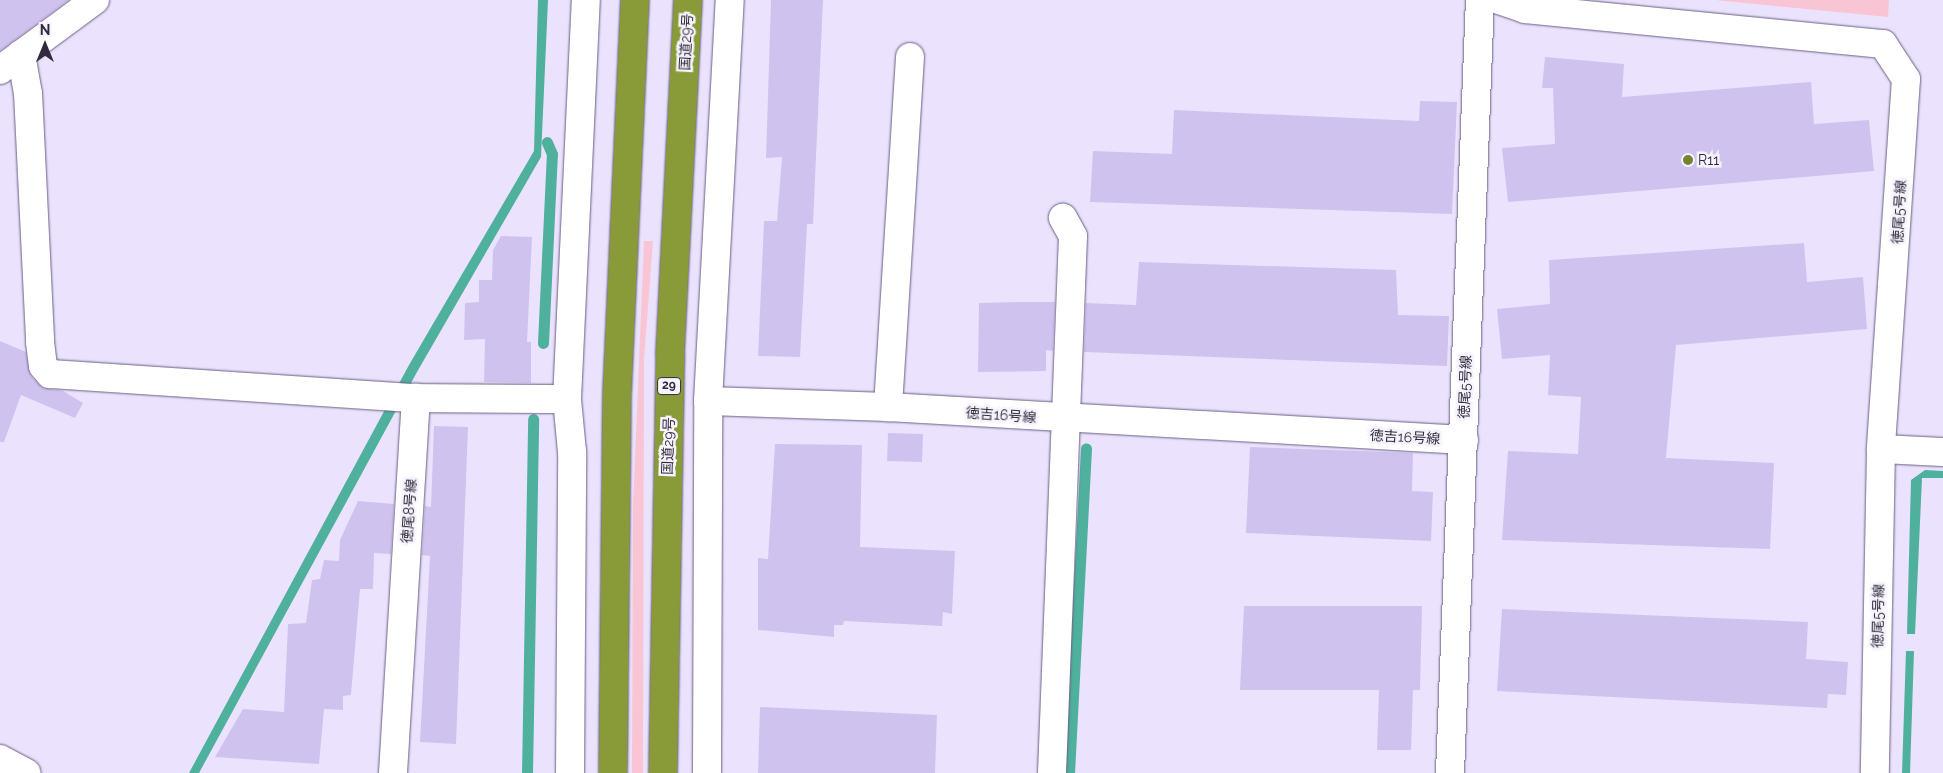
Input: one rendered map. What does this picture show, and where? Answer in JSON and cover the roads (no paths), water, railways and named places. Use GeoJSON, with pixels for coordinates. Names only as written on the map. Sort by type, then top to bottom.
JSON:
{"type":"FeatureCollection","features":[{"type":"Feature","properties":{"kind":"highway"},"geometry":{"type":"LineString","coordinates":[[612,773],[618,374],[635,0]]}},
{"type":"Feature","properties":{"kind":"highway","name":"国道29号"},"geometry":{"type":"LineString","coordinates":[[663,773],[670,364],[688,0]]}},
{"type":"Feature","properties":{"kind":"street"},"geometry":{"type":"LineString","coordinates":[[0,70],[95,0]]}},
{"type":"Feature","properties":{"kind":"street"},"geometry":{"type":"LineString","coordinates":[[570,773],[572,452],[567,399],[586,0]]}},
{"type":"Feature","properties":{"kind":"street"},"geometry":{"type":"LineString","coordinates":[[707,773],[708,401],[730,0]]}},
{"type":"Feature","properties":{"kind":"street","name":"徳尾5号線"},"geometry":{"type":"LineString","coordinates":[[1450,773],[1480,0]]}},
{"type":"Feature","properties":{"kind":"street","name":"徳尾5号線"},"geometry":{"type":"LineString","coordinates":[[1499,0],[1525,9],[1883,44],[1906,78],[1881,449],[1875,773]]}},
{"type":"Feature","properties":{"kind":"street"},"geometry":{"type":"LineString","coordinates":[[21,54],[28,92],[40,342],[43,366],[50,374],[416,398],[567,399]]}},
{"type":"Feature","properties":{"kind":"street"},"geometry":{"type":"LineString","coordinates":[[888,407],[910,57]]}},
{"type":"Feature","properties":{"kind":"street"},"geometry":{"type":"LineString","coordinates":[[1052,773],[1068,419],[1073,236],[1063,218]]}},
{"type":"Feature","properties":{"kind":"street","name":"徳尾8号線"},"geometry":{"type":"LineString","coordinates":[[393,773],[416,398]]}},
{"type":"Feature","properties":{"kind":"street","name":"徳吉16号線"},"geometry":{"type":"LineString","coordinates":[[708,401],[888,407],[1068,419],[1464,440]]}},
{"type":"Feature","properties":{"kind":"street"},"geometry":{"type":"LineString","coordinates":[[1881,449],[1943,452]]}},
{"type":"Feature","properties":{"kind":"street"},"geometry":{"type":"LineString","coordinates":[[0,759],[26,773]]}},
{"type":"Feature","properties":{"kind":"waterway"},"geometry":{"type":"LineString","coordinates":[[543,343],[552,154],[547,142]]}},
{"type":"Feature","properties":{"kind":"waterway"},"geometry":{"type":"LineString","coordinates":[[527,773],[533,419]]}},
{"type":"Feature","properties":{"kind":"waterway"},"geometry":{"type":"LineString","coordinates":[[1069,773],[1086,448]]}},
{"type":"Feature","properties":{"kind":"place","name":"R11"},"geometry":{"type":"Point","coordinates":[1688,160]}}]}
